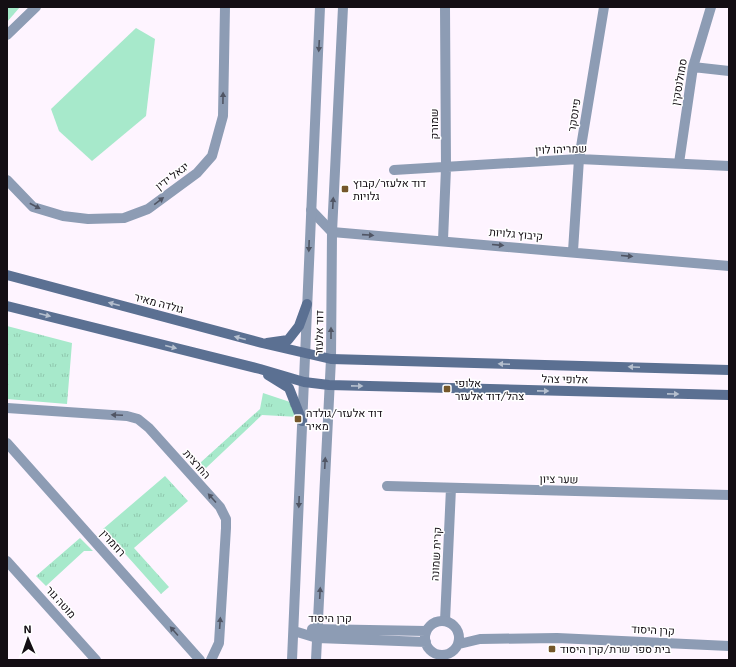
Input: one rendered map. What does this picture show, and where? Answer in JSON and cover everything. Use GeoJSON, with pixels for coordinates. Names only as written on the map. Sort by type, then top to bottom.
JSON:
{"type":"FeatureCollection","features":[{"type":"Feature","properties":{"kind":"main road","name":"גולדה מאיר"},"geometry":{"type":"LineString","coordinates":[[7,275],[305,354]]}},
{"type":"Feature","properties":{"kind":"main road"},"geometry":{"type":"LineString","coordinates":[[262,343],[288,340],[299,326],[307,304]]}},
{"type":"Feature","properties":{"kind":"main road"},"geometry":{"type":"LineString","coordinates":[[7,306],[260,369],[304,382]]}},
{"type":"Feature","properties":{"kind":"main road","name":"אלופי צהל"},"geometry":{"type":"LineString","coordinates":[[305,354],[331,358],[729,370]]}},
{"type":"Feature","properties":{"kind":"main road"},"geometry":{"type":"LineString","coordinates":[[260,369],[289,388],[302,421]]}},
{"type":"Feature","properties":{"kind":"main road","name":"אלופי צהל"},"geometry":{"type":"LineString","coordinates":[[304,382],[329,385],[729,395]]}},
{"type":"Feature","properties":{"kind":"street"},"geometry":{"type":"LineString","coordinates":[[7,35],[36,7]]}},
{"type":"Feature","properties":{"kind":"street","name":"יגאל ידין"},"geometry":{"type":"LineString","coordinates":[[7,180],[32,207],[63,216],[95,219],[124,218],[148,210],[197,173],[212,156],[223,116],[225,7]]}},
{"type":"Feature","properties":{"kind":"street","name":"דוד אלעזר"},"geometry":{"type":"LineString","coordinates":[[292,660],[320,7]]}},
{"type":"Feature","properties":{"kind":"street","name":"דוד אלעזר"},"geometry":{"type":"LineString","coordinates":[[316,660],[331,358],[332,232],[343,7]]}},
{"type":"Feature","properties":{"kind":"street","name":"שמורק"},"geometry":{"type":"LineString","coordinates":[[444,240],[446,168],[446,7]]}},
{"type":"Feature","properties":{"kind":"street","name":"פינסקר"},"geometry":{"type":"LineString","coordinates":[[573,251],[579,159],[604,7]]}},
{"type":"Feature","properties":{"kind":"street","name":"סמולנסקין"},"geometry":{"type":"LineString","coordinates":[[679,163],[693,67],[711,7]]}},
{"type":"Feature","properties":{"kind":"street"},"geometry":{"type":"LineString","coordinates":[[693,67],[729,71]]}},
{"type":"Feature","properties":{"kind":"street","name":"שמריהו לוין"},"geometry":{"type":"LineString","coordinates":[[394,170],[579,159],[729,166]]}},
{"type":"Feature","properties":{"kind":"street"},"geometry":{"type":"LineString","coordinates":[[311,210],[332,232]]}},
{"type":"Feature","properties":{"kind":"street","name":"קיבוץ גלויות"},"geometry":{"type":"LineString","coordinates":[[332,232],[573,251],[729,266]]}},
{"type":"Feature","properties":{"kind":"street","name":"החרצית"},"geometry":{"type":"LineString","coordinates":[[7,408],[127,416],[138,420],[148,428],[220,507],[226,519],[226,528],[219,641],[217,649],[210,660]]}},
{"type":"Feature","properties":{"kind":"street","name":"רוזמרין"},"geometry":{"type":"LineString","coordinates":[[7,443],[200,660]]}},
{"type":"Feature","properties":{"kind":"street","name":"שער ציון"},"geometry":{"type":"LineString","coordinates":[[387,486],[729,495]]}},
{"type":"Feature","properties":{"kind":"street","name":"קרית שמונה"},"geometry":{"type":"LineString","coordinates":[[445,621],[451,488]]}},
{"type":"Feature","properties":{"kind":"street","name":"מוטה גור"},"geometry":{"type":"LineString","coordinates":[[7,561],[96,660]]}},
{"type":"Feature","properties":{"kind":"street"},"geometry":{"type":"LineString","coordinates":[[445,621],[454,625],[459,638],[452,651],[443,657],[432,652],[426,642],[426,631],[434,623],[445,621]]}},
{"type":"Feature","properties":{"kind":"street","name":"קרן היסוד"},"geometry":{"type":"LineString","coordinates":[[294,631],[426,642]]}},
{"type":"Feature","properties":{"kind":"street","name":"קרן היסוד"},"geometry":{"type":"LineString","coordinates":[[318,633],[426,631]]}},
{"type":"Feature","properties":{"kind":"street","name":"קרן היסוד"},"geometry":{"type":"LineString","coordinates":[[459,638],[557,638],[729,646]]}},
{"type":"Feature","properties":{"kind":"green space"},"geometry":{"type":"Polygon","coordinates":[[[7,7],[20,7],[7,22],[7,7]]]}},
{"type":"Feature","properties":{"kind":"green space"},"geometry":{"type":"Polygon","coordinates":[[[136,28],[155,39],[146,116],[92,161],[59,131],[51,109],[136,28]]]}},
{"type":"Feature","properties":{"kind":"green space"},"geometry":{"type":"Polygon","coordinates":[[[7,326],[72,343],[67,404],[7,399],[7,326]]]}},
{"type":"Feature","properties":{"kind":"green space"},"geometry":{"type":"Polygon","coordinates":[[[263,393],[293,403],[299,417],[262,415],[206,468],[200,463],[260,409],[263,393]]]}},
{"type":"Feature","properties":{"kind":"green space"},"geometry":{"type":"Polygon","coordinates":[[[165,476],[188,501],[134,548],[169,587],[161,594],[103,529],[165,476]]]}},
{"type":"Feature","properties":{"kind":"green space"},"geometry":{"type":"Polygon","coordinates":[[[80,538],[93,551],[84,551],[46,586],[36,576],[80,538]]]}},
{"type":"Feature","properties":{"kind":"place","name":"דוד אלעזר/קבוץ גלויות"},"geometry":{"type":"Point","coordinates":[345,189]}},
{"type":"Feature","properties":{"kind":"place","name":"אלופי צהל/דוד אלעזר"},"geometry":{"type":"Point","coordinates":[447,389]}},
{"type":"Feature","properties":{"kind":"place","name":"דוד אלעזר/גולדה מאיר"},"geometry":{"type":"Point","coordinates":[298,419]}},
{"type":"Feature","properties":{"kind":"place","name":"בית ספר שרת/קרן היסוד"},"geometry":{"type":"Point","coordinates":[552,649]}}]}
